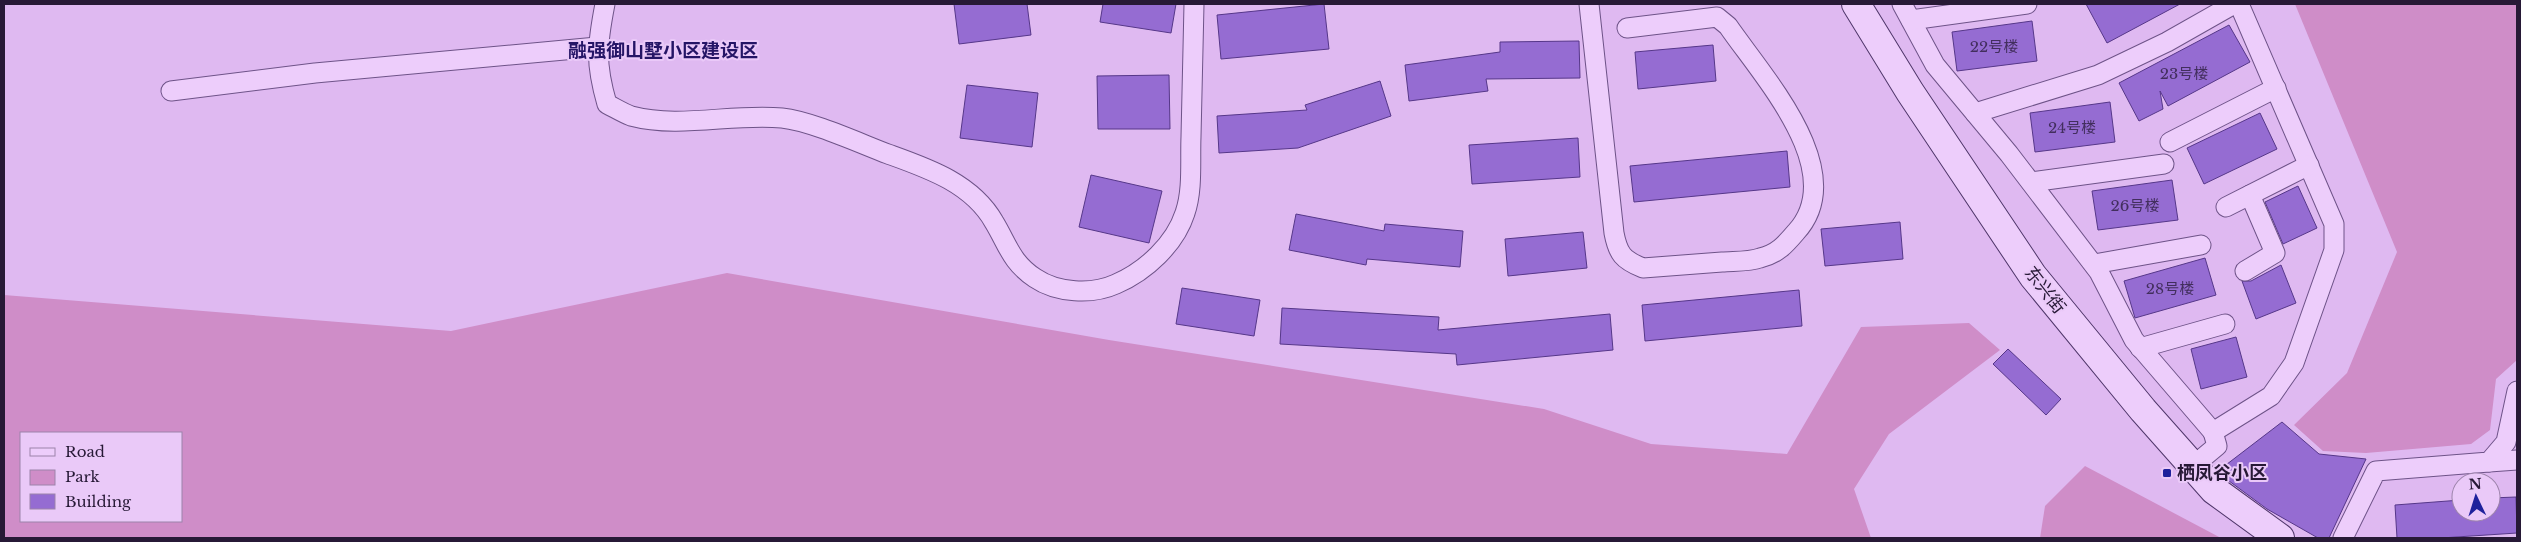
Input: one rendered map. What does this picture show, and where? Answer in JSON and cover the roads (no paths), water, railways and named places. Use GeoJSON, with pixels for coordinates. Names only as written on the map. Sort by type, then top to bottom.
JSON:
{"type":"FeatureCollection","features":[{"type":"Feature","properties":{"kind":"street"},"geometry":{"type":"LineString","coordinates":[[605,4],[597,47],[599,76],[607,104],[629,115],[654,120],[783,118],[944,175],[982,206],[994,221],[1017,264],[1037,280],[1062,290],[1083,291],[1109,288],[1130,278],[1155,259],[1175,235],[1186,212],[1190,178],[1194,4]]}},
{"type":"Feature","properties":{"kind":"street","name":"东兴街"},"geometry":{"type":"LineString","coordinates":[[1856,4],[1910,92],[2033,276],[2143,410],[2214,490],[2280,538]]}},
{"type":"Feature","properties":{"kind":"street"},"geometry":{"type":"LineString","coordinates":[[1902,4],[1935,65],[2031,182],[2094,264],[2134,340],[2213,432],[2217,446],[2193,466]]}},
{"type":"Feature","properties":{"kind":"street"},"geometry":{"type":"LineString","coordinates":[[1911,20],[2026,4]]}},
{"type":"Feature","properties":{"kind":"street"},"geometry":{"type":"LineString","coordinates":[[1975,113],[2098,75],[2167,42],[2234,4]]}},
{"type":"Feature","properties":{"kind":"street"},"geometry":{"type":"LineString","coordinates":[[2213,432],[2271,396],[2294,363],[2334,250],[2334,224],[2239,4]]}},
{"type":"Feature","properties":{"kind":"street"},"geometry":{"type":"LineString","coordinates":[[1593,5],[1614,233],[1617,248],[1627,262],[1643,268],[1759,259],[1778,251],[1801,227],[1814,202],[1813,172],[1807,148],[1788,113],[1728,26],[1718,17],[1627,28]]}},
{"type":"Feature","properties":{"kind":"street"},"geometry":{"type":"LineString","coordinates":[[171,91],[315,73],[597,47]]}},
{"type":"Feature","properties":{"kind":"street"},"geometry":{"type":"LineString","coordinates":[[2170,142],[2276,88]]}},
{"type":"Feature","properties":{"kind":"street"},"geometry":{"type":"LineString","coordinates":[[2031,182],[2164,164]]}},
{"type":"Feature","properties":{"kind":"street"},"geometry":{"type":"LineString","coordinates":[[2226,207],[2309,165]]}},
{"type":"Feature","properties":{"kind":"street"},"geometry":{"type":"LineString","coordinates":[[2245,271],[2275,254],[2250,195]]}},
{"type":"Feature","properties":{"kind":"street"},"geometry":{"type":"LineString","coordinates":[[2094,264],[2201,245]]}},
{"type":"Feature","properties":{"kind":"street"},"geometry":{"type":"LineString","coordinates":[[2140,348],[2225,324]]}},
{"type":"Feature","properties":{"kind":"street"},"geometry":{"type":"LineString","coordinates":[[2490,462],[2506,442],[2511,427],[2517,394]]}},
{"type":"Feature","properties":{"kind":"street"},"geometry":{"type":"LineString","coordinates":[[2343,538],[2376,471],[2517,460]]}},
{"type":"Feature","properties":{"kind":"place","name":"栖凤谷小区"},"geometry":{"type":"Point","coordinates":[2167,473]}},
{"type":"Feature","properties":{"kind":"district","name":"融强御山墅小区建设区"},"geometry":{"type":"Point","coordinates":[663,50]}}]}
